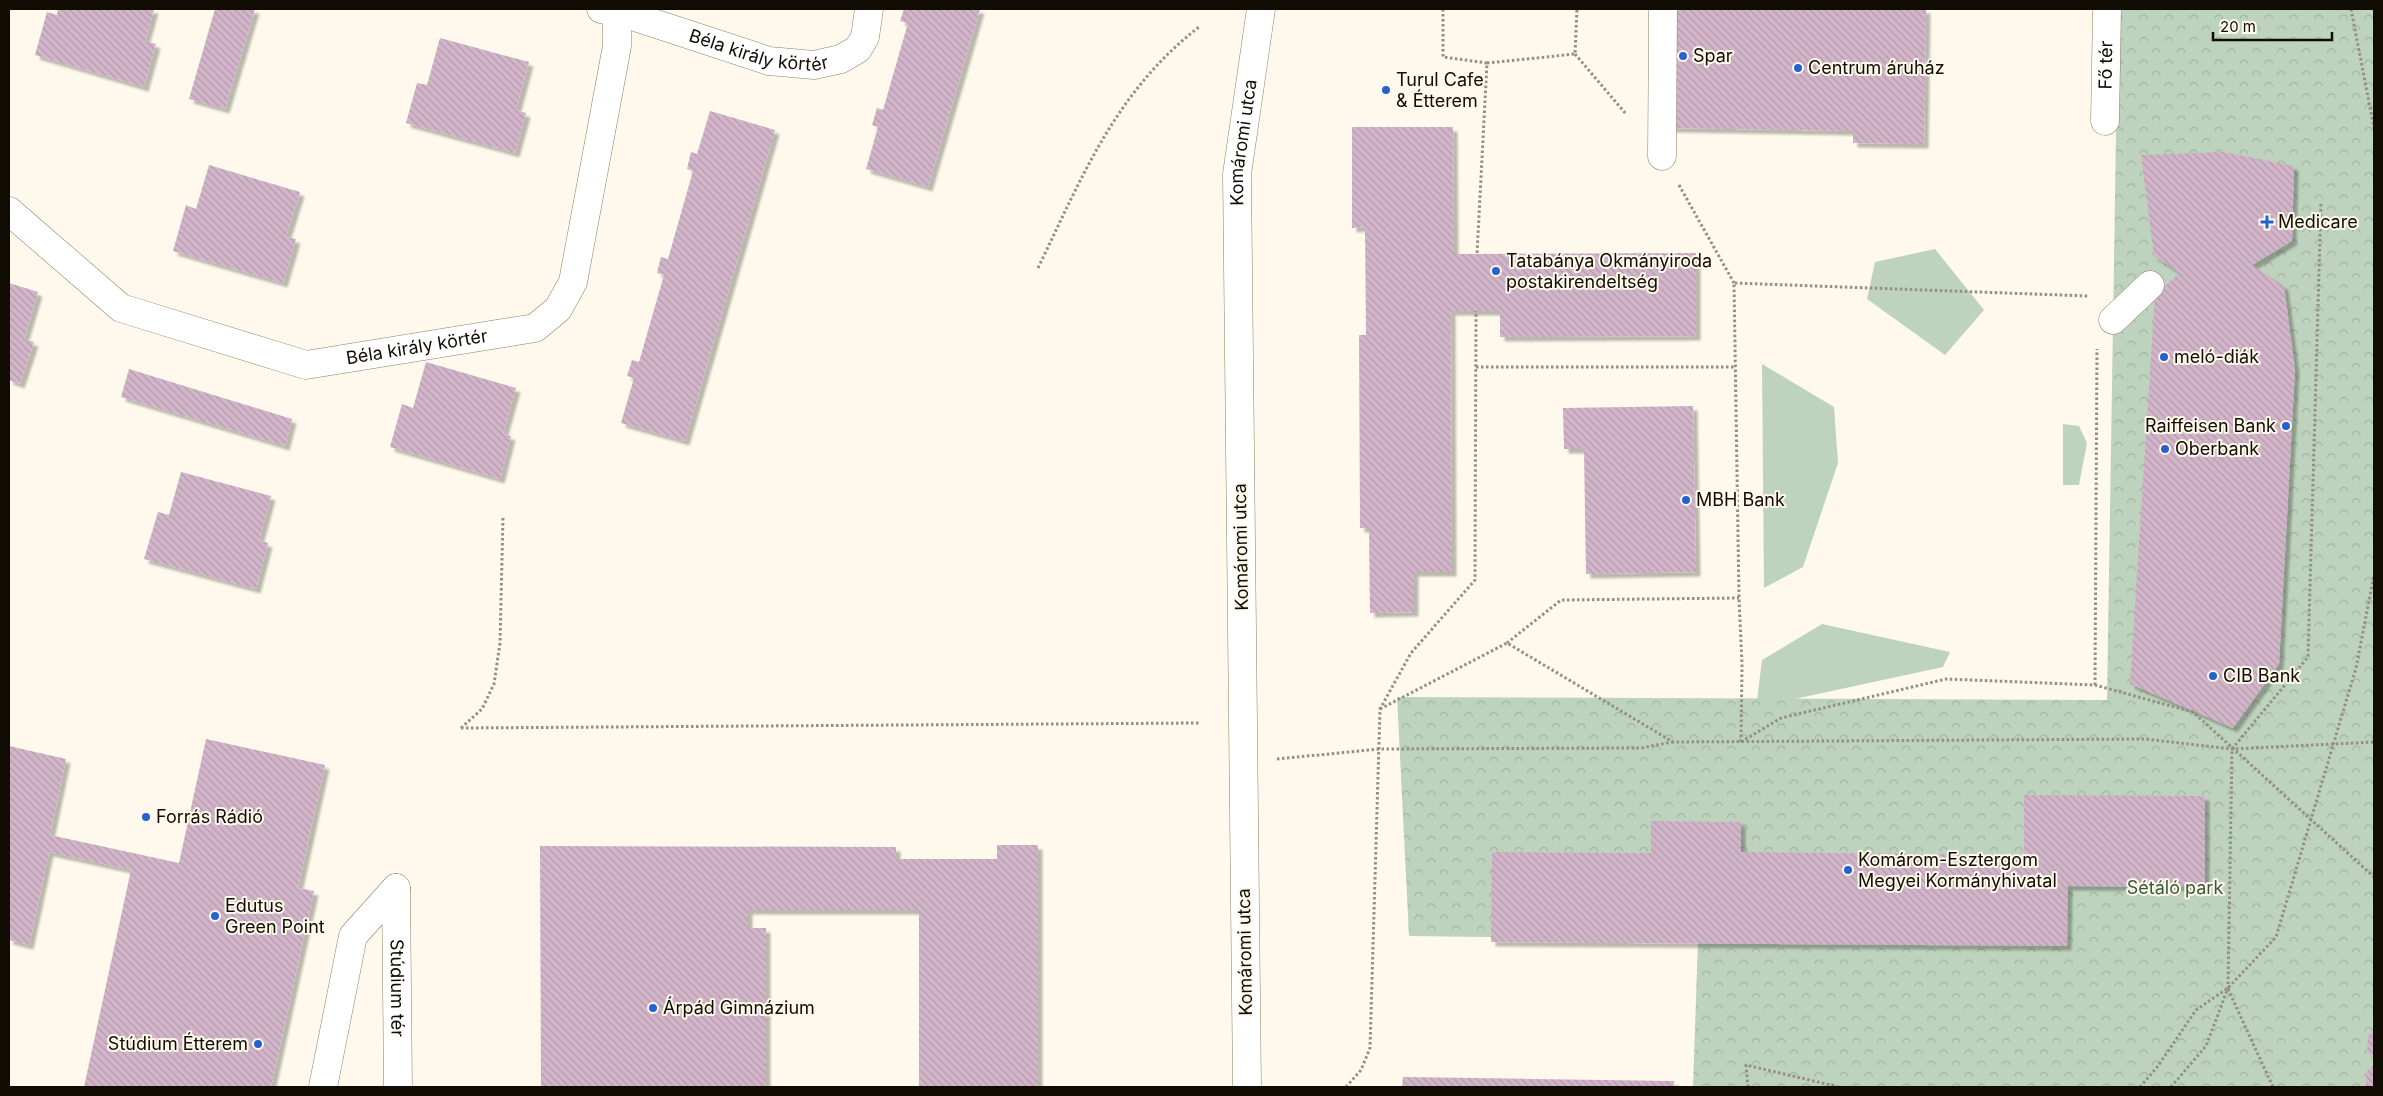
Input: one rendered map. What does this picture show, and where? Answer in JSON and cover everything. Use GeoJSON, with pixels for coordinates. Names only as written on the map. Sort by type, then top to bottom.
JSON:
{"type":"FeatureCollection","features":[{"type":"Feature","properties":{"kind":"street","name":"Béla király körtér"},"geometry":{"type":"LineString","coordinates":[[9,211],[121,308],[306,365],[535,328],[558,309],[572,282],[617,46],[612,10],[769,61],[814,65],[841,59],[858,49],[865,37],[869,9]]}},
{"type":"Feature","properties":{"kind":"street","name":"Komáromi utca"},"geometry":{"type":"LineString","coordinates":[[1247,1087],[1237,174],[1262,9]]}},
{"type":"Feature","properties":{"kind":"street"},"geometry":{"type":"LineString","coordinates":[[1662,156],[1663,9]]}},
{"type":"Feature","properties":{"kind":"street","name":"Fő tér"},"geometry":{"type":"LineString","coordinates":[[2105,121],[2107,9]]}},
{"type":"Feature","properties":{"kind":"street"},"geometry":{"type":"LineString","coordinates":[[2113,320],[2150,285]]}},
{"type":"Feature","properties":{"kind":"street","name":"Stúdium tér"},"geometry":{"type":"LineString","coordinates":[[323,1087],[353,936],[396,888],[398,1087]]}},
{"type":"Feature","properties":{"kind":"path"},"geometry":{"type":"LineString","coordinates":[[1443,9],[1443,57],[1487,63],[1575,54]]}},
{"type":"Feature","properties":{"kind":"path"},"geometry":{"type":"LineString","coordinates":[[1577,9],[1575,54],[1627,115]]}},
{"type":"Feature","properties":{"kind":"path"},"geometry":{"type":"LineString","coordinates":[[2351,9],[2374,128]]}},
{"type":"Feature","properties":{"kind":"path"},"geometry":{"type":"LineString","coordinates":[[1038,268],[1072,194],[1104,135],[1132,94],[1163,59],[1199,27]]}},
{"type":"Feature","properties":{"kind":"path"},"geometry":{"type":"LineString","coordinates":[[1477,254],[1487,63]]}},
{"type":"Feature","properties":{"kind":"path"},"geometry":{"type":"LineString","coordinates":[[1662,156],[1734,282],[1739,598],[1742,665],[1741,742]]}},
{"type":"Feature","properties":{"kind":"path"},"geometry":{"type":"LineString","coordinates":[[2171,1087],[2206,1046],[2228,988],[2232,749],[2308,657],[2321,202]]}},
{"type":"Feature","properties":{"kind":"path"},"geometry":{"type":"LineString","coordinates":[[1734,282],[2097,297]]}},
{"type":"Feature","properties":{"kind":"path"},"geometry":{"type":"LineString","coordinates":[[1346,1087],[1361,1070],[1370,1048],[1380,709],[1411,653],[1475,580],[1476,311]]}},
{"type":"Feature","properties":{"kind":"path"},"geometry":{"type":"LineString","coordinates":[[2095,685],[2097,346]]}},
{"type":"Feature","properties":{"kind":"path"},"geometry":{"type":"LineString","coordinates":[[1476,368],[1736,367]]}},
{"type":"Feature","properties":{"kind":"path"},"geometry":{"type":"LineString","coordinates":[[503,517],[500,642],[494,684],[482,709],[461,728],[1200,723]]}},
{"type":"Feature","properties":{"kind":"path"},"geometry":{"type":"LineString","coordinates":[[2140,1087],[2158,1066],[2196,1010],[2228,988],[2276,938],[2356,668],[2374,575]]}},
{"type":"Feature","properties":{"kind":"path"},"geometry":{"type":"LineString","coordinates":[[1380,709],[1507,643],[1561,600],[1739,598]]}},
{"type":"Feature","properties":{"kind":"path"},"geometry":{"type":"LineString","coordinates":[[1507,643],[1672,742]]}},
{"type":"Feature","properties":{"kind":"path"},"geometry":{"type":"LineString","coordinates":[[1741,742],[1781,718],[1946,679],[2095,685],[2193,712],[2311,818],[2374,878]]}},
{"type":"Feature","properties":{"kind":"path"},"geometry":{"type":"LineString","coordinates":[[1274,759],[1380,749],[1640,748],[1672,742],[2145,739],[2232,749],[2374,742]]}},
{"type":"Feature","properties":{"kind":"path"},"geometry":{"type":"LineString","coordinates":[[2228,988],[2274,1087]]}},
{"type":"Feature","properties":{"kind":"path"},"geometry":{"type":"LineString","coordinates":[[1748,1087],[1746,1065],[1839,1087]]}},
{"type":"Feature","properties":{"kind":"green space","name":"Sétáló park"},"geometry":{"type":"Polygon","coordinates":[[[2118,9],[2374,9],[2374,1087],[1693,1087],[1698,940],[1409,936],[1397,697],[2107,700],[2118,9]]]}},
{"type":"Feature","properties":{"kind":"green space"},"geometry":{"type":"Polygon","coordinates":[[[1935,249],[1984,310],[1945,355],[1867,299],[1875,262],[1935,249]]]}},
{"type":"Feature","properties":{"kind":"green space"},"geometry":{"type":"Polygon","coordinates":[[[1762,364],[1834,407],[1838,463],[1803,567],[1764,588],[1762,364]]]}},
{"type":"Feature","properties":{"kind":"green space"},"geometry":{"type":"Polygon","coordinates":[[[2063,424],[2079,426],[2087,443],[2079,485],[2063,485],[2063,424]]]}},
{"type":"Feature","properties":{"kind":"green space"},"geometry":{"type":"Polygon","coordinates":[[[1822,624],[1950,652],[1943,667],[1790,700],[1757,700],[1762,660],[1822,624]]]}},
{"type":"Feature","properties":{"kind":"building"},"geometry":{"type":"Polygon","coordinates":[[[58,9],[154,9],[145,41],[156,44],[144,87],[35,55],[47,12],[57,15],[58,9]]]}},
{"type":"Feature","properties":{"kind":"building"},"geometry":{"type":"Polygon","coordinates":[[[215,9],[255,9],[225,109],[189,99],[215,9]]]}},
{"type":"Feature","properties":{"kind":"building"},"geometry":{"type":"Polygon","coordinates":[[[904,9],[980,9],[928,187],[866,169],[878,127],[872,125],[877,108],[883,110],[908,23],[900,21],[904,9]]]}},
{"type":"Feature","properties":{"kind":"building","name":"Centrum áruház"},"geometry":{"type":"Polygon","coordinates":[[[1673,9],[1926,9],[1924,144],[1853,143],[1853,131],[1671,128],[1673,9]]]}},
{"type":"Feature","properties":{"kind":"building"},"geometry":{"type":"Polygon","coordinates":[[[440,38],[529,62],[516,110],[526,113],[515,153],[406,123],[417,83],[427,85],[440,38]]]}},
{"type":"Feature","properties":{"kind":"building"},"geometry":{"type":"Polygon","coordinates":[[[710,111],[775,130],[685,441],[621,423],[634,378],[627,376],[632,360],[639,362],[664,275],[657,273],[661,257],[668,259],[693,171],[687,169],[691,152],[697,154],[710,111]]]}},
{"type":"Feature","properties":{"kind":"building"},"geometry":{"type":"Polygon","coordinates":[[[1352,127],[1453,127],[1454,254],[1696,253],[1696,336],[1500,337],[1500,311],[1451,311],[1452,572],[1414,572],[1414,612],[1370,613],[1369,528],[1360,528],[1359,335],[1366,335],[1365,227],[1352,228],[1352,127]]]}},
{"type":"Feature","properties":{"kind":"building"},"geometry":{"type":"Polygon","coordinates":[[[2224,152],[2294,166],[2292,241],[2252,265],[2284,286],[2295,369],[2279,664],[2233,728],[2130,684],[2155,294],[2180,273],[2154,256],[2141,155],[2224,152]]]}},
{"type":"Feature","properties":{"kind":"building"},"geometry":{"type":"Polygon","coordinates":[[[209,165],[300,192],[286,237],[296,239],[283,283],[173,251],[186,205],[196,209],[209,165]]]}},
{"type":"Feature","properties":{"kind":"building"},"geometry":{"type":"Polygon","coordinates":[[[9,283],[38,292],[24,339],[34,342],[20,384],[9,380],[9,283]]]}},
{"type":"Feature","properties":{"kind":"building"},"geometry":{"type":"Polygon","coordinates":[[[426,362],[516,388],[503,434],[511,436],[500,479],[390,447],[402,404],[413,408],[426,362]]]}},
{"type":"Feature","properties":{"kind":"building"},"geometry":{"type":"Polygon","coordinates":[[[129,369],[292,419],[285,446],[121,397],[129,369]]]}},
{"type":"Feature","properties":{"kind":"building"},"geometry":{"type":"Polygon","coordinates":[[[1693,406],[1696,572],[1586,574],[1584,449],[1564,449],[1563,408],[1693,406]]]}},
{"type":"Feature","properties":{"kind":"building"},"geometry":{"type":"Polygon","coordinates":[[[181,472],[271,496],[259,540],[268,543],[256,589],[144,559],[158,512],[169,515],[181,472]]]}},
{"type":"Feature","properties":{"kind":"building","name":"Edutus Green Point"},"geometry":{"type":"Polygon","coordinates":[[[206,739],[325,765],[298,888],[314,891],[271,1087],[84,1087],[131,870],[49,852],[29,945],[9,940],[9,746],[66,759],[50,835],[179,863],[206,739]]]}},
{"type":"Feature","properties":{"kind":"building","name":"Komárom-Esztergom Megyei Kormányhivatal"},"geometry":{"type":"Polygon","coordinates":[[[2024,795],[2205,796],[2205,887],[2068,886],[2067,946],[1491,942],[1492,852],[1651,853],[1651,821],[1741,822],[1741,852],[2024,855],[2024,795]]]}},
{"type":"Feature","properties":{"kind":"building","name":"Árpád Gimnázium"},"geometry":{"type":"Polygon","coordinates":[[[997,845],[1038,845],[1038,1087],[919,1087],[919,910],[748,910],[748,928],[766,928],[766,1087],[541,1087],[540,846],[896,847],[896,859],[997,859],[997,845]]]}},
{"type":"Feature","properties":{"kind":"building"},"geometry":{"type":"Polygon","coordinates":[[[2374,1030],[2374,1058],[2367,1051],[2368,1036],[2374,1030]]]}},
{"type":"Feature","properties":{"kind":"building"},"geometry":{"type":"Polygon","coordinates":[[[2374,1065],[2374,1087],[2366,1087],[2366,1072],[2374,1065]]]}},
{"type":"Feature","properties":{"kind":"building"},"geometry":{"type":"Polygon","coordinates":[[[1403,1077],[1674,1081],[1674,1087],[1402,1087],[1403,1077]]]}},
{"type":"Feature","properties":{"kind":"place","name":"Spar"},"geometry":{"type":"Point","coordinates":[1683,56]}},
{"type":"Feature","properties":{"kind":"place","name":"Centrum áruház"},"geometry":{"type":"Point","coordinates":[1798,68]}},
{"type":"Feature","properties":{"kind":"place","name":"Turul Cafe & Étterem"},"geometry":{"type":"Point","coordinates":[1386,90]}},
{"type":"Feature","properties":{"kind":"place","name":"Medicare"},"geometry":{"type":"Point","coordinates":[2267,222]}},
{"type":"Feature","properties":{"kind":"place","name":"Tatabánya Okmányiroda postakirendeltség"},"geometry":{"type":"Point","coordinates":[1496,271]}},
{"type":"Feature","properties":{"kind":"place","name":"meló-diák"},"geometry":{"type":"Point","coordinates":[2164,357]}},
{"type":"Feature","properties":{"kind":"place","name":"Raiffeisen Bank"},"geometry":{"type":"Point","coordinates":[2286,426]}},
{"type":"Feature","properties":{"kind":"place","name":"Oberbank"},"geometry":{"type":"Point","coordinates":[2165,449]}},
{"type":"Feature","properties":{"kind":"place","name":"MBH Bank"},"geometry":{"type":"Point","coordinates":[1686,500]}},
{"type":"Feature","properties":{"kind":"place","name":"CIB Bank"},"geometry":{"type":"Point","coordinates":[2213,676]}},
{"type":"Feature","properties":{"kind":"place","name":"Forrás Rádió"},"geometry":{"type":"Point","coordinates":[146,817]}},
{"type":"Feature","properties":{"kind":"place","name":"Komárom-Esztergom Megyei Kormányhivatal"},"geometry":{"type":"Point","coordinates":[1848,870]}},
{"type":"Feature","properties":{"kind":"place","name":"Edutus Green Point"},"geometry":{"type":"Point","coordinates":[215,916]}},
{"type":"Feature","properties":{"kind":"place","name":"Árpád Gimnázium"},"geometry":{"type":"Point","coordinates":[653,1008]}},
{"type":"Feature","properties":{"kind":"place","name":"Stúdium Étterem"},"geometry":{"type":"Point","coordinates":[258,1044]}}]}
